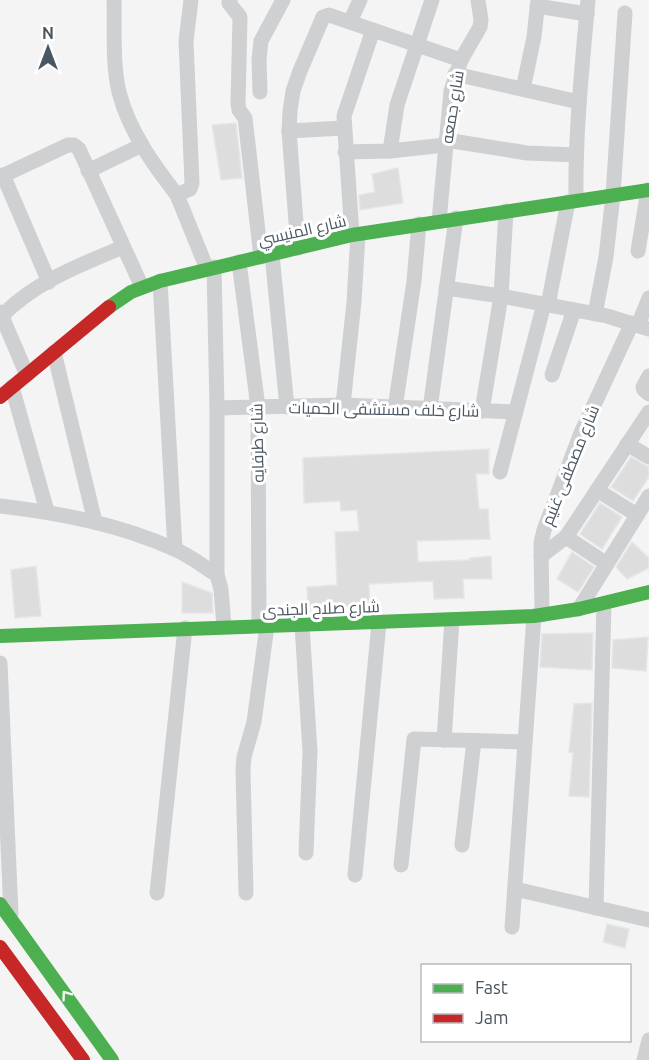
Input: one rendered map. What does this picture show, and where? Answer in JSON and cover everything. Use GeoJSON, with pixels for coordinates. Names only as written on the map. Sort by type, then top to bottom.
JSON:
{"type":"FeatureCollection","features":[{"type":"Feature","properties":{"kind":"main road","name":"شارع المنيسي"},"geometry":{"type":"LineString","coordinates":[[0,397],[111,305],[142,287],[160,281],[355,235],[649,190]]}},
{"type":"Feature","properties":{"kind":"main road","name":"شارع صلاح الجندى"},"geometry":{"type":"LineString","coordinates":[[0,636],[538,616],[604,604],[646,591]]}},
{"type":"Feature","properties":{"kind":"main road"},"geometry":{"type":"LineString","coordinates":[[0,904],[112,1060]]}},
{"type":"Feature","properties":{"kind":"main road"},"geometry":{"type":"LineString","coordinates":[[0,946],[83,1060]]}},
{"type":"Feature","properties":{"kind":"main road"},"geometry":{"type":"LineString","coordinates":[[64,1035],[76,1031],[84,1021]]}},
{"type":"Feature","properties":{"kind":"street"},"geometry":{"type":"LineString","coordinates":[[114,0],[116,67],[119,92],[127,115],[150,159],[177,195],[210,268],[217,408],[217,575],[221,589],[224,627]]}},
{"type":"Feature","properties":{"kind":"street"},"geometry":{"type":"LineString","coordinates":[[177,195],[190,189],[192,183],[186,41],[191,0]]}},
{"type":"Feature","properties":{"kind":"street"},"geometry":{"type":"LineString","coordinates":[[260,92],[261,41],[283,0]]}},
{"type":"Feature","properties":{"kind":"street"},"geometry":{"type":"LineString","coordinates":[[350,22],[360,0]]}},
{"type":"Feature","properties":{"kind":"street"},"geometry":{"type":"LineString","coordinates":[[390,151],[397,105],[432,0]]}},
{"type":"Feature","properties":{"kind":"street","name":"شارع جمعه"},"geometry":{"type":"LineString","coordinates":[[439,221],[455,74],[480,27],[478,0]]}},
{"type":"Feature","properties":{"kind":"street"},"geometry":{"type":"LineString","coordinates":[[226,1],[240,17],[238,104],[245,118],[287,406]]}},
{"type":"Feature","properties":{"kind":"street"},"geometry":{"type":"LineString","coordinates":[[500,472],[572,201],[588,7],[538,3],[534,37],[523,89]]}},
{"type":"Feature","properties":{"kind":"street"},"geometry":{"type":"LineString","coordinates":[[595,314],[606,257],[613,195],[625,13]]}},
{"type":"Feature","properties":{"kind":"street"},"geometry":{"type":"LineString","coordinates":[[298,248],[290,111],[293,91],[321,19],[329,15],[461,60]]}},
{"type":"Feature","properties":{"kind":"street"},"geometry":{"type":"LineString","coordinates":[[343,405],[354,302],[355,235],[343,128],[347,103],[373,30]]}},
{"type":"Feature","properties":{"kind":"street"},"geometry":{"type":"LineString","coordinates":[[455,74],[579,102]]}},
{"type":"Feature","properties":{"kind":"street"},"geometry":{"type":"LineString","coordinates":[[290,131],[343,128]]}},
{"type":"Feature","properties":{"kind":"street"},"geometry":{"type":"LineString","coordinates":[[345,152],[390,151],[446,143],[527,153],[576,155]]}},
{"type":"Feature","properties":{"kind":"street"},"geometry":{"type":"LineString","coordinates":[[49,282],[1,176],[68,145],[79,149],[142,287]]}},
{"type":"Feature","properties":{"kind":"street"},"geometry":{"type":"LineString","coordinates":[[88,171],[142,146]]}},
{"type":"Feature","properties":{"kind":"street"},"geometry":{"type":"LineString","coordinates":[[639,251],[649,190]]}},
{"type":"Feature","properties":{"kind":"street"},"geometry":{"type":"LineString","coordinates":[[482,411],[501,296],[506,211]]}},
{"type":"Feature","properties":{"kind":"street"},"geometry":{"type":"LineString","coordinates":[[430,409],[456,218]]}},
{"type":"Feature","properties":{"kind":"street"},"geometry":{"type":"LineString","coordinates":[[395,408],[414,281],[419,224]]}},
{"type":"Feature","properties":{"kind":"street"},"geometry":{"type":"LineString","coordinates":[[27,375],[1,315],[16,302],[49,282],[123,247]]}},
{"type":"Feature","properties":{"kind":"street","name":"شارع طرفايه"},"geometry":{"type":"LineString","coordinates":[[239,262],[258,407],[263,626],[254,722],[244,757],[243,770],[246,893]]}},
{"type":"Feature","properties":{"kind":"street"},"geometry":{"type":"LineString","coordinates":[[160,281],[175,549]]}},
{"type":"Feature","properties":{"kind":"street"},"geometry":{"type":"LineString","coordinates":[[446,288],[546,304],[639,326]]}},
{"type":"Feature","properties":{"kind":"street","name":"شارع مصطفى غنيم"},"geometry":{"type":"LineString","coordinates":[[512,927],[525,742],[544,530],[581,433],[639,326],[649,298]]}},
{"type":"Feature","properties":{"kind":"street"},"geometry":{"type":"LineString","coordinates":[[552,375],[574,310]]}},
{"type":"Feature","properties":{"kind":"street"},"geometry":{"type":"LineString","coordinates":[[54,352],[95,522]]}},
{"type":"Feature","properties":{"kind":"street"},"geometry":{"type":"LineString","coordinates":[[649,376],[643,387],[649,393]]}},
{"type":"Feature","properties":{"kind":"street"},"geometry":{"type":"LineString","coordinates":[[12,387],[48,512]]}},
{"type":"Feature","properties":{"kind":"street","name":"شارع خلف مستشفى الحميات"},"geometry":{"type":"LineString","coordinates":[[217,408],[343,405],[515,412]]}},
{"type":"Feature","properties":{"kind":"street"},"geometry":{"type":"LineString","coordinates":[[541,556],[566,537],[649,412]]}},
{"type":"Feature","properties":{"kind":"street"},"geometry":{"type":"LineString","coordinates":[[627,444],[649,457]]}},
{"type":"Feature","properties":{"kind":"street"},"geometry":{"type":"LineString","coordinates":[[597,490],[637,515]]}},
{"type":"Feature","properties":{"kind":"street"},"geometry":{"type":"LineString","coordinates":[[579,609],[649,496]]}},
{"type":"Feature","properties":{"kind":"street"},"geometry":{"type":"LineString","coordinates":[[0,506],[48,512],[95,522],[175,549],[217,575]]}},
{"type":"Feature","properties":{"kind":"street"},"geometry":{"type":"LineString","coordinates":[[566,537],[607,564]]}},
{"type":"Feature","properties":{"kind":"street"},"geometry":{"type":"LineString","coordinates":[[596,908],[604,604]]}},
{"type":"Feature","properties":{"kind":"street"},"geometry":{"type":"LineString","coordinates":[[444,740],[452,620]]}},
{"type":"Feature","properties":{"kind":"street"},"geometry":{"type":"LineString","coordinates":[[355,875],[379,623]]}},
{"type":"Feature","properties":{"kind":"street"},"geometry":{"type":"LineString","coordinates":[[302,625],[310,752],[306,853]]}},
{"type":"Feature","properties":{"kind":"street"},"geometry":{"type":"LineString","coordinates":[[158,893],[185,628]]}},
{"type":"Feature","properties":{"kind":"street"},"geometry":{"type":"LineString","coordinates":[[0,663],[12,920]]}},
{"type":"Feature","properties":{"kind":"street"},"geometry":{"type":"LineString","coordinates":[[401,865],[414,739],[525,742]]}},
{"type":"Feature","properties":{"kind":"street"},"geometry":{"type":"LineString","coordinates":[[462,845],[474,741]]}},
{"type":"Feature","properties":{"kind":"street"},"geometry":{"type":"LineString","coordinates":[[515,889],[649,920]]}},
{"type":"Feature","properties":{"kind":"street"},"geometry":{"type":"LineString","coordinates":[[644,1060],[649,1040]]}},
{"type":"Feature","properties":{"kind":"building"},"geometry":{"type":"Polygon","coordinates":[[[236,123],[242,178],[221,180],[212,125],[236,123]]]}},
{"type":"Feature","properties":{"kind":"building"},"geometry":{"type":"Polygon","coordinates":[[[398,168],[403,203],[360,210],[359,195],[375,192],[372,174],[398,168]]]}},
{"type":"Feature","properties":{"kind":"building"},"geometry":{"type":"Polygon","coordinates":[[[489,449],[489,474],[476,474],[479,509],[488,509],[490,539],[417,541],[418,562],[470,560],[470,558],[491,556],[492,579],[463,579],[464,598],[434,599],[433,581],[369,584],[370,608],[308,610],[307,587],[337,585],[335,532],[359,531],[357,510],[341,511],[340,501],[304,503],[303,458],[489,449]]]}},
{"type":"Feature","properties":{"kind":"building"},"geometry":{"type":"Polygon","coordinates":[[[631,457],[649,467],[649,477],[633,501],[611,487],[631,457]]]}},
{"type":"Feature","properties":{"kind":"building"},"geometry":{"type":"Polygon","coordinates":[[[600,503],[622,517],[602,549],[580,534],[600,503]]]}},
{"type":"Feature","properties":{"kind":"building"},"geometry":{"type":"Polygon","coordinates":[[[632,542],[649,558],[649,568],[627,579],[616,567],[632,542]]]}},
{"type":"Feature","properties":{"kind":"building"},"geometry":{"type":"Polygon","coordinates":[[[572,552],[594,567],[578,592],[557,579],[572,552]]]}},
{"type":"Feature","properties":{"kind":"building"},"geometry":{"type":"Polygon","coordinates":[[[36,566],[41,616],[15,618],[11,570],[36,566]]]}},
{"type":"Feature","properties":{"kind":"building"},"geometry":{"type":"Polygon","coordinates":[[[182,582],[212,593],[213,613],[182,613],[182,582]]]}},
{"type":"Feature","properties":{"kind":"building"},"geometry":{"type":"Polygon","coordinates":[[[593,633],[592,670],[540,667],[542,634],[593,633]]]}},
{"type":"Feature","properties":{"kind":"building"},"geometry":{"type":"Polygon","coordinates":[[[648,637],[646,671],[612,668],[613,640],[648,637]]]}},
{"type":"Feature","properties":{"kind":"building"},"geometry":{"type":"Polygon","coordinates":[[[592,703],[589,797],[569,796],[573,753],[569,752],[574,704],[592,703]]]}},
{"type":"Feature","properties":{"kind":"building"},"geometry":{"type":"Polygon","coordinates":[[[607,924],[629,929],[625,948],[603,942],[607,924]]]}},
{"type":"Feature","properties":{"kind":"traffic: fast"},"geometry":{"type":"LineString","coordinates":[[109,307],[131,292],[160,281],[352,235],[649,190]]}},
{"type":"Feature","properties":{"kind":"traffic: fast"},"geometry":{"type":"LineString","coordinates":[[0,636],[534,616],[579,609],[649,592]]}},
{"type":"Feature","properties":{"kind":"traffic: fast"},"geometry":{"type":"LineString","coordinates":[[0,904],[112,1060]]}},
{"type":"Feature","properties":{"kind":"traffic: jam"},"geometry":{"type":"LineString","coordinates":[[0,397],[109,307]]}},
{"type":"Feature","properties":{"kind":"traffic: jam"},"geometry":{"type":"LineString","coordinates":[[0,947],[83,1060]]}}]}
